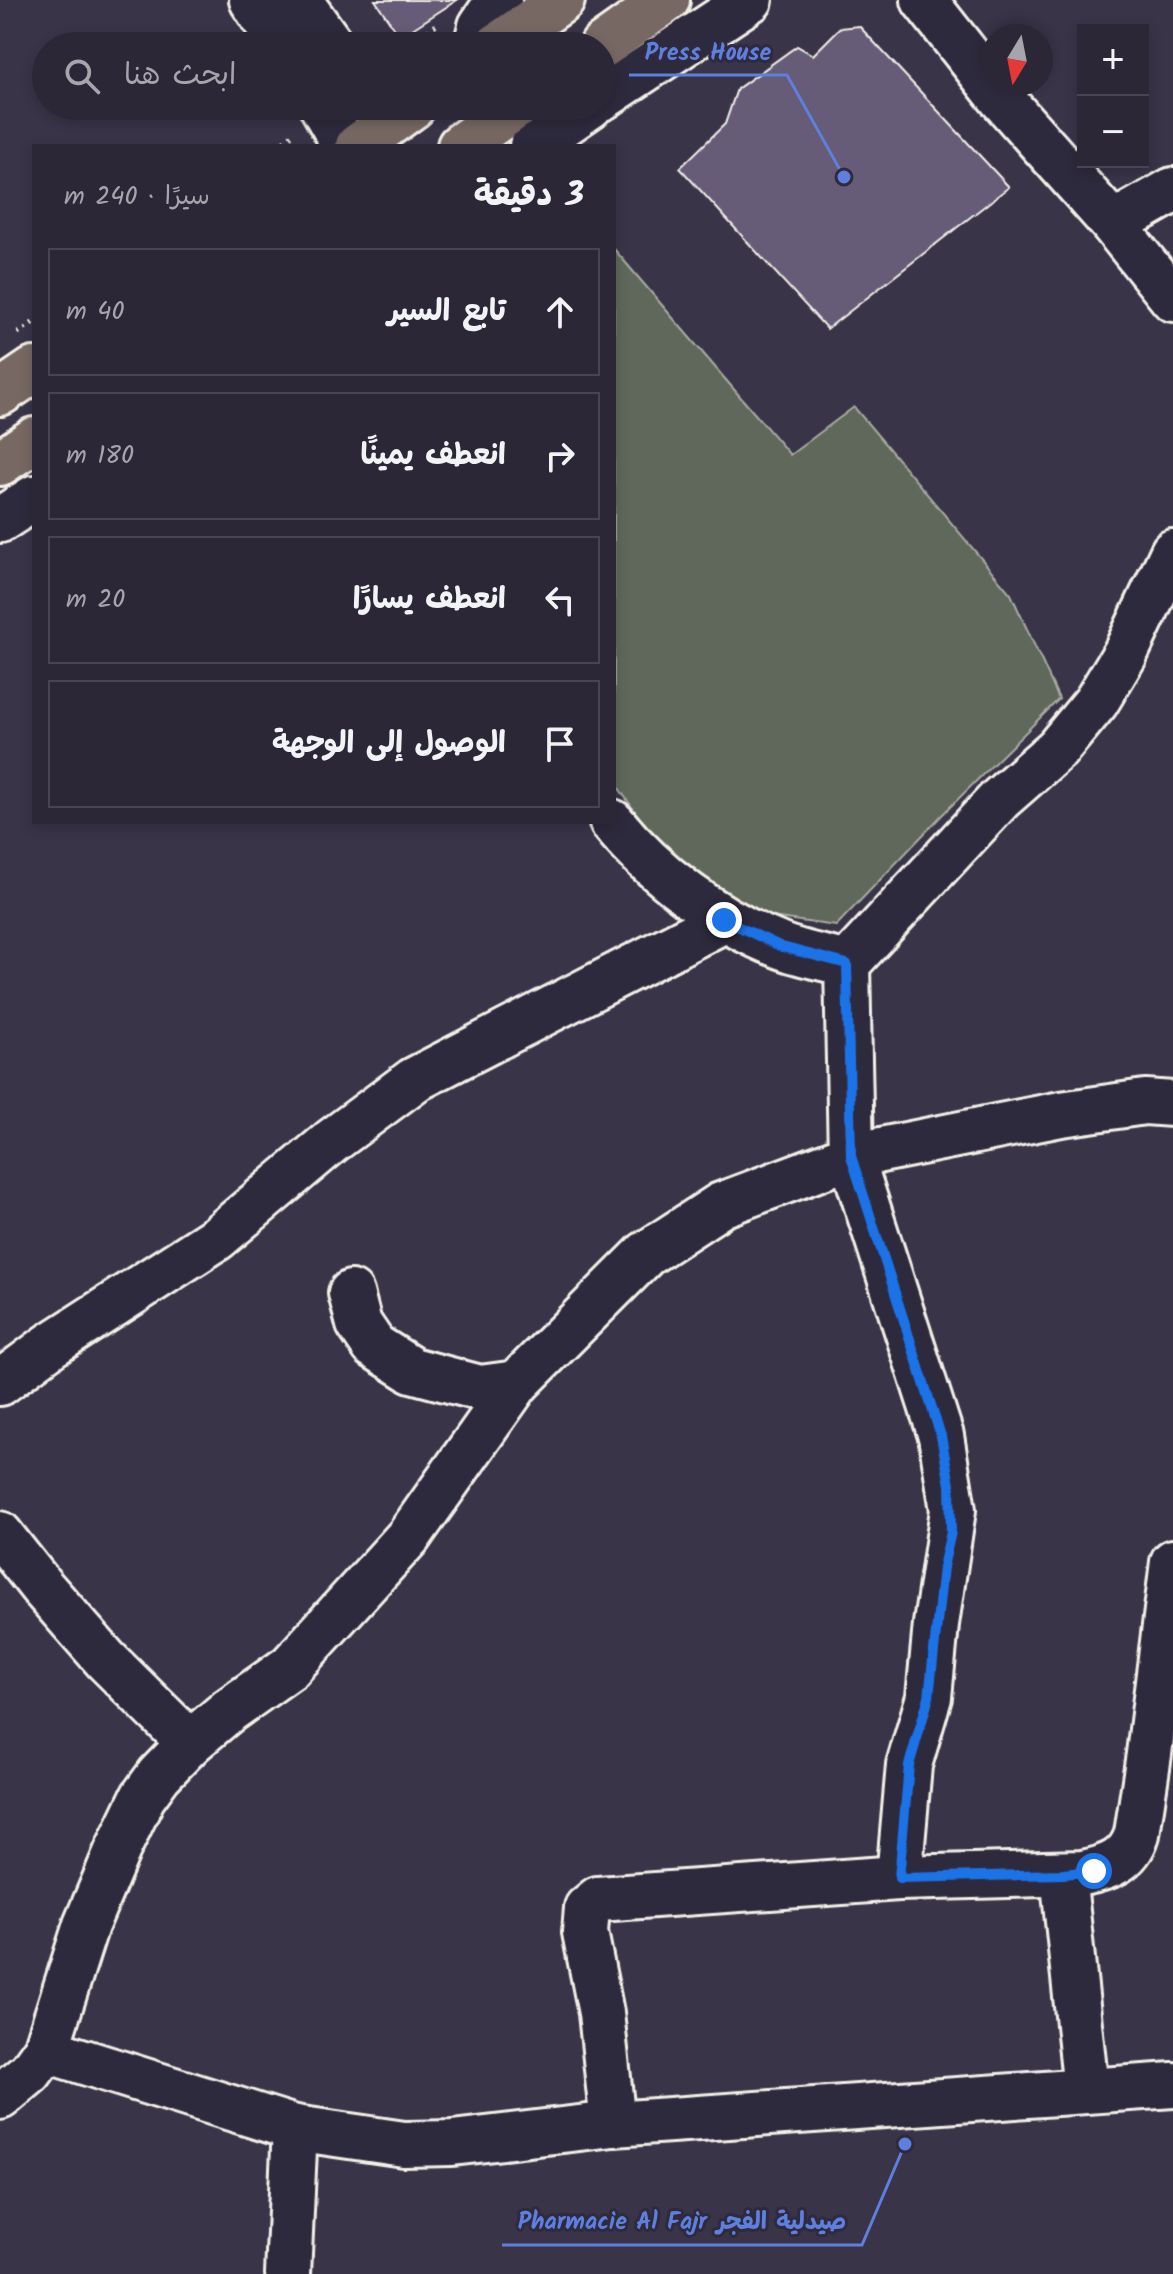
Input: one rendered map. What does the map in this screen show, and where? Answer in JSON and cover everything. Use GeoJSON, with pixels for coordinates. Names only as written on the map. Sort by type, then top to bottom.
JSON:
{"type":"FeatureCollection","features":[{"type":"Feature","properties":{"kind":"main road"},"geometry":{"type":"LineString","coordinates":[[517,32],[562,0]]}},
{"type":"Feature","properties":{"kind":"main road"},"geometry":{"type":"LineString","coordinates":[[616,36],[667,0]]}},
{"type":"Feature","properties":{"kind":"main road"},"geometry":{"type":"LineString","coordinates":[[463,144],[497,120]]}},
{"type":"Feature","properties":{"kind":"main road"},"geometry":{"type":"LineString","coordinates":[[0,393],[32,371]]}},
{"type":"Feature","properties":{"kind":"main road"},"geometry":{"type":"LineString","coordinates":[[0,463],[32,441]]}},
{"type":"Feature","properties":{"kind":"street"},"geometry":{"type":"LineString","coordinates":[[252,0],[273,32]]}},
{"type":"Feature","properties":{"kind":"street"},"geometry":{"type":"LineString","coordinates":[[299,0],[322,32]]}},
{"type":"Feature","properties":{"kind":"street"},"geometry":{"type":"LineString","coordinates":[[480,32],[499,0]]}},
{"type":"Feature","properties":{"kind":"street"},"geometry":{"type":"LineString","coordinates":[[616,89],[750,0]]}},
{"type":"Feature","properties":{"kind":"street"},"geometry":{"type":"LineString","coordinates":[[924,0],[1001,98],[1113,224],[1173,299]]}},
{"type":"Feature","properties":{"kind":"street"},"geometry":{"type":"LineString","coordinates":[[330,120],[344,144]]}},
{"type":"Feature","properties":{"kind":"street"},"geometry":{"type":"LineString","coordinates":[[535,144],[570,120]]}},
{"type":"Feature","properties":{"kind":"street"},"geometry":{"type":"LineString","coordinates":[[1113,224],[1173,190]]}},
{"type":"Feature","properties":{"kind":"street"},"geometry":{"type":"LineString","coordinates":[[0,520],[32,499]]}},
{"type":"Feature","properties":{"kind":"street"},"geometry":{"type":"LineString","coordinates":[[899,1878],[909,1765],[929,1697],[953,1510],[941,1436],[851,1156],[847,964],[1000,799],[1057,749],[1096,702],[1125,654],[1173,552]]}},
{"type":"Feature","properties":{"kind":"street"},"geometry":{"type":"LineString","coordinates":[[614,824],[666,876],[724,920],[782,947],[847,964]]}},
{"type":"Feature","properties":{"kind":"street"},"geometry":{"type":"LineString","coordinates":[[0,1383],[51,1345],[217,1238],[332,1141],[414,1080],[724,920]]}},
{"type":"Feature","properties":{"kind":"street"},"geometry":{"type":"LineString","coordinates":[[0,2097],[30,2072],[46,2050],[86,1925],[143,1797],[159,1775],[228,1711],[290,1667],[362,1590],[409,1536],[517,1383],[646,1254],[721,1205],[851,1156],[1061,1114],[1145,1102],[1173,1104]]}},
{"type":"Feature","properties":{"kind":"street"},"geometry":{"type":"LineString","coordinates":[[351,1293],[359,1324],[374,1346],[412,1370],[480,1388],[517,1383]]}},
{"type":"Feature","properties":{"kind":"street"},"geometry":{"type":"LineString","coordinates":[[0,1534],[106,1660],[190,1743]]}},
{"type":"Feature","properties":{"kind":"street"},"geometry":{"type":"LineString","coordinates":[[613,2124],[601,2013],[585,1932],[589,1905],[598,1899],[899,1878],[1063,1874],[1105,1867],[1116,1863],[1129,1852],[1161,1754],[1173,1562]]}},
{"type":"Feature","properties":{"kind":"street"},"geometry":{"type":"LineString","coordinates":[[1063,1874],[1086,2090]]}},
{"type":"Feature","properties":{"kind":"street"},"geometry":{"type":"LineString","coordinates":[[46,2050],[295,2128],[404,2144],[466,2141],[613,2124],[1173,2085]]}},
{"type":"Feature","properties":{"kind":"street"},"geometry":{"type":"LineString","coordinates":[[288,2274],[295,2128]]}},
{"type":"Feature","properties":{"kind":"green space"},"geometry":{"type":"Polygon","coordinates":[[[616,251],[790,455],[854,407],[1011,594],[1059,699],[836,926],[764,916],[661,849],[616,784],[616,251]]]}},
{"type":"Feature","properties":{"kind":"building"},"geometry":{"type":"Polygon","coordinates":[[[375,0],[457,0],[408,32],[397,32],[375,0]]]}},
{"type":"Feature","properties":{"kind":"building"},"geometry":{"type":"Polygon","coordinates":[[[859,26],[1009,187],[827,329],[680,168],[725,124],[737,89],[797,46],[813,55],[840,28],[859,26]]]}},
{"type":"Feature","properties":{"kind":"place","name":"Press House"},"geometry":{"type":"Point","coordinates":[844,177]}},
{"type":"Feature","properties":{"kind":"place","name":"Pharmacie Al Fajr صيدلية الفجر"},"geometry":{"type":"Point","coordinates":[905,2144]}},
{"type":"Feature","properties":{"kind":"route"},"geometry":{"type":"LineString","coordinates":[[724,920],[782,947],[847,964],[851,1156],[941,1436],[950,1485],[953,1510],[951,1532],[943,1567],[929,1697],[909,1765],[899,1878],[1094,1871]]}}]}
